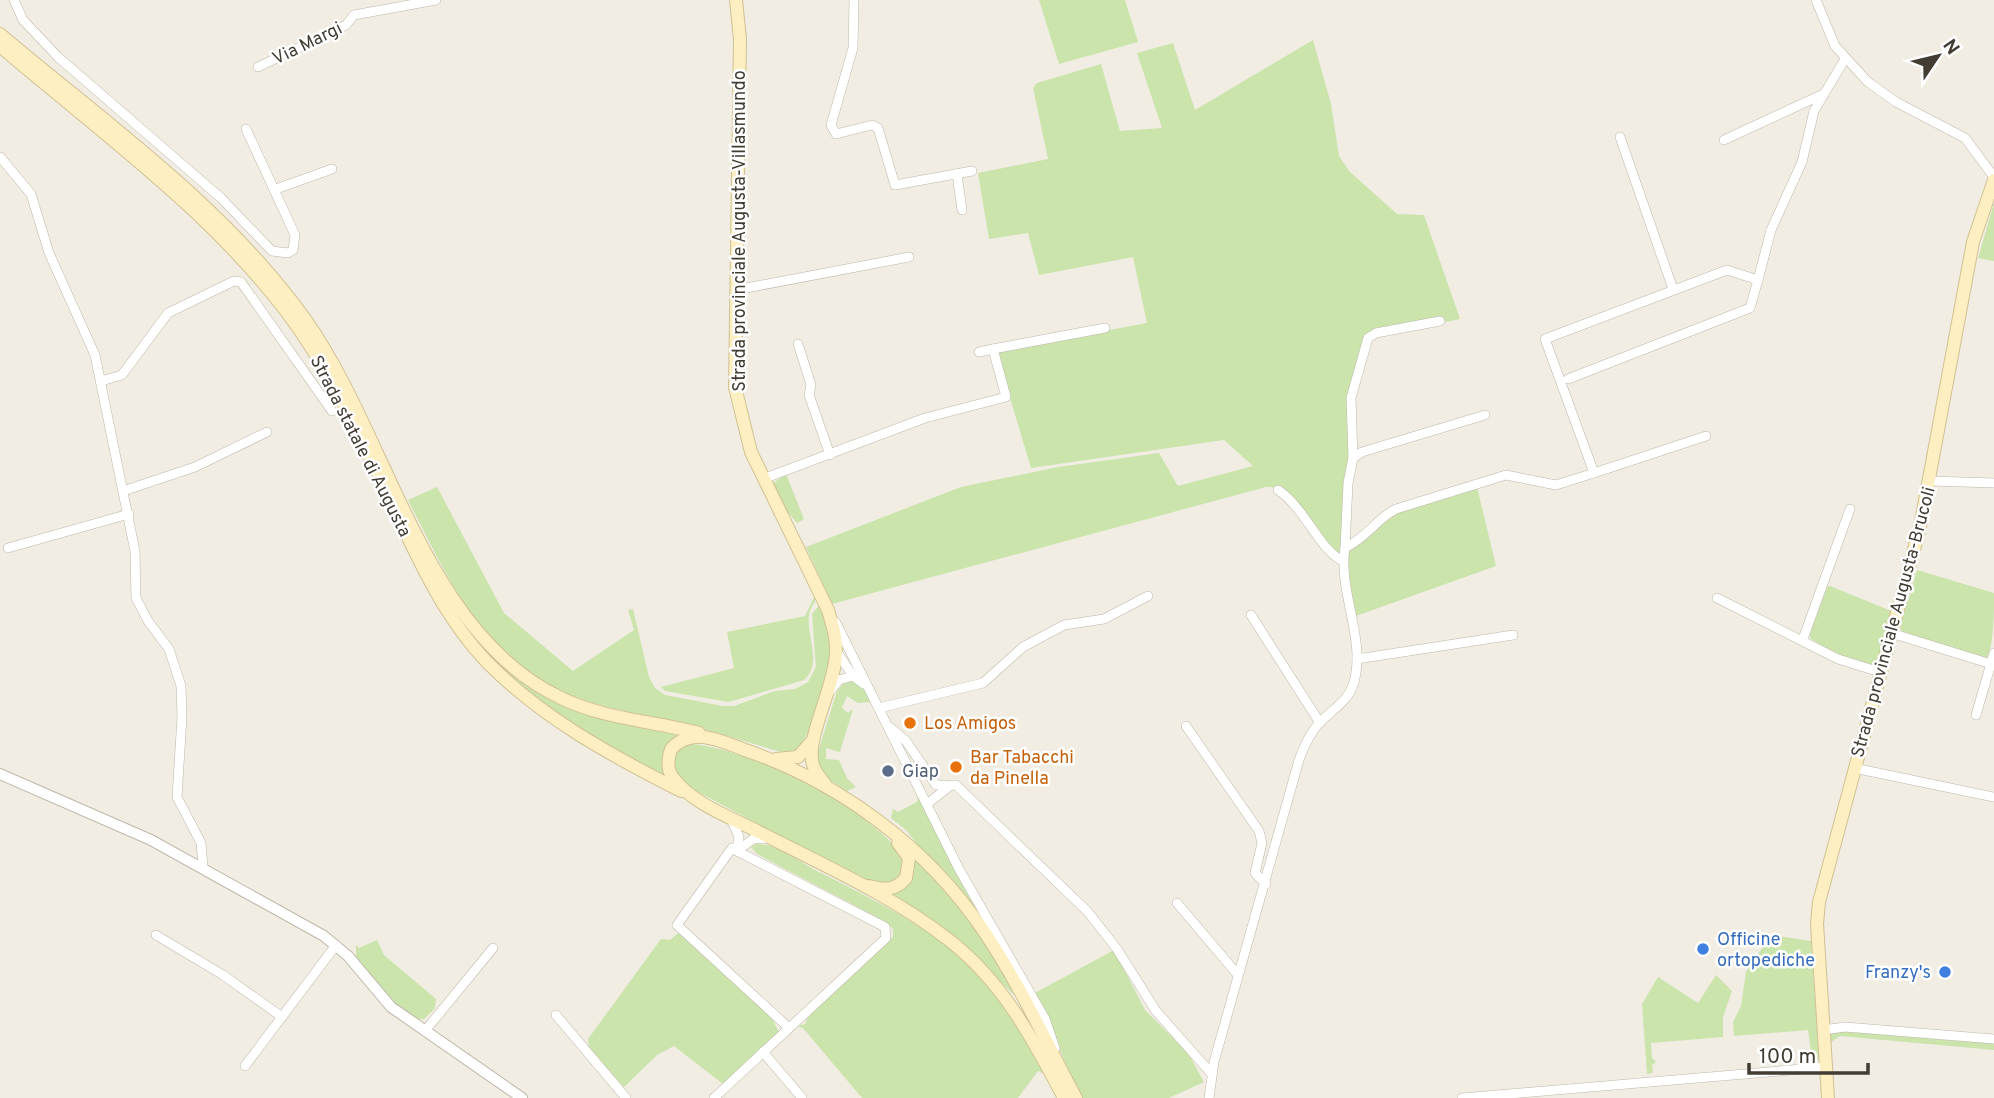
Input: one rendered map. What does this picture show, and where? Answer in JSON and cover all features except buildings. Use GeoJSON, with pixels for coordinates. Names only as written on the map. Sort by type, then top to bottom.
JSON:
{"type":"FeatureCollection","features":[{"type":"Feature","properties":{"kind":"main road","name":"Strada provinciale Augusta-Villasmundo"},"geometry":{"type":"LineString","coordinates":[[737,0],[740,39],[735,387],[751,452],[828,610],[836,653],[830,691],[815,737]]}},
{"type":"Feature","properties":{"kind":"main road","name":"Strada statale di Augusta"},"geometry":{"type":"LineString","coordinates":[[0,34],[194,198],[266,270],[305,320],[338,372],[449,593],[468,622],[500,657],[539,687],[583,707],[713,737],[773,759],[827,787],[887,828]]}},
{"type":"Feature","properties":{"kind":"main road","name":"Strada statale di Augusta"},"geometry":{"type":"LineString","coordinates":[[0,46],[191,209],[229,245],[287,313],[340,397],[423,568],[455,621],[487,662],[533,703],[576,732],[856,883]]}},
{"type":"Feature","properties":{"kind":"main road","name":"Strada provinciale Augusta-Brucoli"},"geometry":{"type":"LineString","coordinates":[[1828,1098],[1819,902],[1930,481],[1973,243],[1994,179]]}},
{"type":"Feature","properties":{"kind":"main road"},"geometry":{"type":"LineString","coordinates":[[696,799],[674,780],[668,758],[671,748],[683,739],[713,737]]}},
{"type":"Feature","properties":{"kind":"main road"},"geometry":{"type":"LineString","coordinates":[[773,759],[798,757],[815,737]]}},
{"type":"Feature","properties":{"kind":"main road"},"geometry":{"type":"LineString","coordinates":[[815,737],[812,762],[827,787]]}},
{"type":"Feature","properties":{"kind":"main road"},"geometry":{"type":"LineString","coordinates":[[856,883],[886,890],[894,888],[906,878],[909,858],[887,828]]}},
{"type":"Feature","properties":{"kind":"main road"},"geometry":{"type":"LineString","coordinates":[[887,828],[923,858],[971,914],[998,954],[1076,1098]]}},
{"type":"Feature","properties":{"kind":"main road"},"geometry":{"type":"LineString","coordinates":[[856,883],[948,939],[997,986],[1021,1019],[1064,1098]]}},
{"type":"Feature","properties":{"kind":"street"},"geometry":{"type":"LineString","coordinates":[[14,0],[23,20],[58,57],[221,198],[272,251],[281,254],[293,250],[295,235],[246,129]]}},
{"type":"Feature","properties":{"kind":"street","name":"Via Margi"},"geometry":{"type":"LineString","coordinates":[[257,67],[346,26],[354,15],[436,0]]}},
{"type":"Feature","properties":{"kind":"street"},"geometry":{"type":"LineString","coordinates":[[854,0],[853,48],[831,125],[833,130],[836,134],[872,125],[878,128],[895,185],[972,171]]}},
{"type":"Feature","properties":{"kind":"street"},"geometry":{"type":"LineString","coordinates":[[1815,0],[1828,34],[1845,59],[1877,91],[1965,138],[1994,179]]}},
{"type":"Feature","properties":{"kind":"street"},"geometry":{"type":"LineString","coordinates":[[1568,379],[1750,308],[1771,230],[1797,176],[1821,95],[1845,59]]}},
{"type":"Feature","properties":{"kind":"street"},"geometry":{"type":"LineString","coordinates":[[1724,140],[1821,95]]}},
{"type":"Feature","properties":{"kind":"street"},"geometry":{"type":"LineString","coordinates":[[1620,137],[1673,289]]}},
{"type":"Feature","properties":{"kind":"street"},"geometry":{"type":"LineString","coordinates":[[0,157],[31,194],[49,253],[95,355],[129,514],[135,551],[136,598],[148,621],[169,649],[181,686],[182,717],[177,797],[201,843],[204,867]]}},
{"type":"Feature","properties":{"kind":"street"},"geometry":{"type":"LineString","coordinates":[[276,189],[332,169]]}},
{"type":"Feature","properties":{"kind":"street"},"geometry":{"type":"LineString","coordinates":[[957,174],[962,210]]}},
{"type":"Feature","properties":{"kind":"street"},"geometry":{"type":"LineString","coordinates":[[736,290],[909,257]]}},
{"type":"Feature","properties":{"kind":"street"},"geometry":{"type":"LineString","coordinates":[[1594,473],[1545,339],[1727,270],[1758,280]]}},
{"type":"Feature","properties":{"kind":"street"},"geometry":{"type":"LineString","coordinates":[[101,382],[117,379],[133,364],[168,313],[234,281],[240,282],[248,292],[332,411]]}},
{"type":"Feature","properties":{"kind":"street"},"geometry":{"type":"LineString","coordinates":[[1209,1098],[1211,1073],[1299,760],[1305,743],[1320,723],[1346,699],[1355,680],[1357,659],[1343,561],[1348,483],[1353,458],[1351,398],[1368,338],[1376,333],[1440,321]]}},
{"type":"Feature","properties":{"kind":"street"},"geometry":{"type":"LineString","coordinates":[[979,352],[1105,328]]}},
{"type":"Feature","properties":{"kind":"street"},"geometry":{"type":"LineString","coordinates":[[798,344],[811,385],[809,395],[830,454]]}},
{"type":"Feature","properties":{"kind":"street"},"geometry":{"type":"LineString","coordinates":[[763,479],[925,418],[1006,397],[993,349]]}},
{"type":"Feature","properties":{"kind":"street"},"geometry":{"type":"LineString","coordinates":[[1353,458],[1362,452],[1485,415]]}},
{"type":"Feature","properties":{"kind":"street"},"geometry":{"type":"LineString","coordinates":[[123,491],[195,467],[267,432]]}},
{"type":"Feature","properties":{"kind":"street"},"geometry":{"type":"LineString","coordinates":[[1345,548],[1367,536],[1382,517],[1396,509],[1506,475],[1556,485],[1706,436]]}},
{"type":"Feature","properties":{"kind":"street"},"geometry":{"type":"LineString","coordinates":[[1930,481],[1994,483]]}},
{"type":"Feature","properties":{"kind":"street"},"geometry":{"type":"LineString","coordinates":[[1278,490],[1309,520],[1331,555],[1343,561]]}},
{"type":"Feature","properties":{"kind":"street"},"geometry":{"type":"LineString","coordinates":[[1803,639],[1850,509]]}},
{"type":"Feature","properties":{"kind":"street"},"geometry":{"type":"LineString","coordinates":[[8,548],[129,514]]}},
{"type":"Feature","properties":{"kind":"street"},"geometry":{"type":"LineString","coordinates":[[879,708],[983,683],[1023,647],[1064,625],[1104,619],[1148,596]]}},
{"type":"Feature","properties":{"kind":"street"},"geometry":{"type":"LineString","coordinates":[[1717,598],[1803,639],[1838,659],[1880,672]]}},
{"type":"Feature","properties":{"kind":"street"},"geometry":{"type":"LineString","coordinates":[[828,610],[959,869],[1045,1019],[1064,1077]]}},
{"type":"Feature","properties":{"kind":"street"},"geometry":{"type":"LineString","coordinates":[[1251,615],[1320,723]]}},
{"type":"Feature","properties":{"kind":"street"},"geometry":{"type":"LineString","coordinates":[[1891,633],[1991,664]]}},
{"type":"Feature","properties":{"kind":"street"},"geometry":{"type":"LineString","coordinates":[[1357,659],[1513,635]]}},
{"type":"Feature","properties":{"kind":"street"},"geometry":{"type":"LineString","coordinates":[[849,648],[842,647],[836,653],[853,676],[868,687]]}},
{"type":"Feature","properties":{"kind":"street"},"geometry":{"type":"LineString","coordinates":[[1976,715],[1994,653]]}},
{"type":"Feature","properties":{"kind":"street"},"geometry":{"type":"LineString","coordinates":[[830,691],[839,680],[853,676]]}},
{"type":"Feature","properties":{"kind":"street"},"geometry":{"type":"LineString","coordinates":[[888,725],[906,741],[936,785],[956,785],[1022,851],[1074,897],[1117,949],[1156,1011],[1211,1073]]}},
{"type":"Feature","properties":{"kind":"street"},"geometry":{"type":"LineString","coordinates":[[1186,726],[1259,831],[1262,843],[1255,873],[1266,884]]}},
{"type":"Feature","properties":{"kind":"street"},"geometry":{"type":"LineString","coordinates":[[1854,768],[1994,797]]}},
{"type":"Feature","properties":{"kind":"street"},"geometry":{"type":"LineString","coordinates":[[0,774],[87,810],[204,867],[336,945],[380,997],[522,1098]]}},
{"type":"Feature","properties":{"kind":"street"},"geometry":{"type":"LineString","coordinates":[[927,804],[951,785]]}},
{"type":"Feature","properties":{"kind":"street"},"geometry":{"type":"LineString","coordinates":[[729,816],[737,827],[737,851]]}},
{"type":"Feature","properties":{"kind":"street"},"geometry":{"type":"LineString","coordinates":[[737,851],[753,839],[771,838]]}},
{"type":"Feature","properties":{"kind":"street"},"geometry":{"type":"LineString","coordinates":[[714,1098],[886,938],[888,933],[885,927],[732,848],[677,925],[789,1028]]}},
{"type":"Feature","properties":{"kind":"street"},"geometry":{"type":"LineString","coordinates":[[1177,903],[1238,975]]}},
{"type":"Feature","properties":{"kind":"street"},"geometry":{"type":"LineString","coordinates":[[156,935],[223,975],[282,1017]]}},
{"type":"Feature","properties":{"kind":"street"},"geometry":{"type":"LineString","coordinates":[[245,1066],[336,945]]}},
{"type":"Feature","properties":{"kind":"street"},"geometry":{"type":"LineString","coordinates":[[425,1031],[493,947]]}},
{"type":"Feature","properties":{"kind":"street"},"geometry":{"type":"LineString","coordinates":[[555,1015],[626,1098]]}},
{"type":"Feature","properties":{"kind":"street"},"geometry":{"type":"LineString","coordinates":[[1824,1030],[1845,1027],[1994,1039]]}},
{"type":"Feature","properties":{"kind":"street"},"geometry":{"type":"LineString","coordinates":[[763,1052],[802,1098]]}},
{"type":"Feature","properties":{"kind":"street"},"geometry":{"type":"LineString","coordinates":[[1462,1098],[1826,1067]]}},
{"type":"Feature","properties":{"kind":"green space"},"geometry":{"type":"Polygon","coordinates":[[[1039,0],[1125,0],[1138,42],[1059,64],[1039,0]]]}},
{"type":"Feature","properties":{"kind":"green space"},"geometry":{"type":"Polygon","coordinates":[[[1313,40],[1331,104],[1339,156],[1349,171],[1397,214],[1424,215],[1460,319],[1446,322],[1442,317],[1376,328],[1365,336],[1348,396],[1349,461],[1340,557],[1323,541],[1291,495],[1280,489],[1266,487],[832,604],[806,547],[961,487],[1058,467],[1159,453],[1178,486],[1253,466],[1224,440],[1031,468],[996,351],[1147,323],[1133,257],[1039,275],[1028,233],[989,239],[978,173],[1048,159],[1033,88],[1037,83],[1101,64],[1120,131],[1162,128],[1137,53],[1173,43],[1195,110],[1313,40]]]}},
{"type":"Feature","properties":{"kind":"green space"},"geometry":{"type":"Polygon","coordinates":[[[1994,203],[1994,261],[1978,258],[1994,203]]]}},
{"type":"Feature","properties":{"kind":"green space"},"geometry":{"type":"Polygon","coordinates":[[[786,474],[804,519],[797,523],[786,510],[772,484],[786,474]]]}},
{"type":"Feature","properties":{"kind":"green space"},"geometry":{"type":"Polygon","coordinates":[[[437,487],[504,613],[573,671],[634,630],[628,610],[633,609],[649,677],[655,688],[665,695],[734,706],[775,691],[795,689],[808,682],[816,667],[812,614],[820,604],[829,636],[828,669],[821,702],[801,744],[793,753],[781,752],[696,727],[599,705],[549,686],[526,672],[503,653],[471,614],[442,567],[408,500],[437,487]]]}},
{"type":"Feature","properties":{"kind":"green space"},"geometry":{"type":"Polygon","coordinates":[[[1477,487],[1496,566],[1353,617],[1348,580],[1347,554],[1350,549],[1370,536],[1391,514],[1477,487]]]}},
{"type":"Feature","properties":{"kind":"green space"},"geometry":{"type":"Polygon","coordinates":[[[1917,570],[1994,593],[1992,638],[1986,659],[1902,633],[1900,627],[1917,570]]]}},
{"type":"Feature","properties":{"kind":"green space"},"geometry":{"type":"Polygon","coordinates":[[[1827,587],[1891,611],[1876,667],[1844,659],[1811,639],[1809,634],[1827,587]]]}},
{"type":"Feature","properties":{"kind":"green space"},"geometry":{"type":"Polygon","coordinates":[[[816,593],[809,614],[812,666],[804,680],[729,702],[665,691],[661,687],[734,668],[727,632],[805,616],[816,593]]]}},
{"type":"Feature","properties":{"kind":"green space"},"geometry":{"type":"Polygon","coordinates":[[[468,629],[500,663],[549,697],[679,734],[666,776],[662,779],[553,712],[501,669],[468,629]]]}},
{"type":"Feature","properties":{"kind":"green space"},"geometry":{"type":"Polygon","coordinates":[[[853,681],[863,688],[871,702],[858,703],[847,696],[842,708],[848,713],[853,709],[840,752],[826,748],[826,759],[839,760],[847,778],[856,787],[847,791],[824,776],[816,758],[837,691],[843,684],[853,681]]]}},
{"type":"Feature","properties":{"kind":"green space"},"geometry":{"type":"Polygon","coordinates":[[[692,744],[744,756],[831,797],[857,814],[898,849],[906,869],[892,885],[865,881],[685,785],[674,774],[675,753],[684,745],[692,744]]]}},
{"type":"Feature","properties":{"kind":"green space"},"geometry":{"type":"Polygon","coordinates":[[[918,795],[1006,958],[906,830],[891,818],[893,809],[898,812],[917,802],[918,795]]]}},
{"type":"Feature","properties":{"kind":"green space"},"geometry":{"type":"Polygon","coordinates":[[[756,844],[789,854],[905,918],[950,949],[983,980],[1011,1016],[1046,1075],[1038,1071],[1018,1098],[862,1098],[803,1028],[797,1026],[805,1024],[808,1017],[893,937],[893,929],[886,922],[757,854],[751,847],[756,844]]]}},
{"type":"Feature","properties":{"kind":"green space"},"geometry":{"type":"Polygon","coordinates":[[[918,860],[986,941],[1015,996],[966,948],[890,896],[910,883],[914,861],[918,860]]]}},
{"type":"Feature","properties":{"kind":"green space"},"geometry":{"type":"Polygon","coordinates":[[[678,933],[771,1017],[779,1032],[723,1084],[674,1046],[657,1055],[624,1087],[589,1048],[588,1039],[661,939],[670,940],[678,933]]]}},
{"type":"Feature","properties":{"kind":"green space"},"geometry":{"type":"Polygon","coordinates":[[[1771,935],[1811,941],[1819,1059],[1812,1061],[1808,1030],[1734,1036],[1733,1022],[1741,1006],[1746,972],[1771,935]]]}},
{"type":"Feature","properties":{"kind":"green space"},"geometry":{"type":"Polygon","coordinates":[[[377,940],[384,955],[436,999],[435,1008],[424,1019],[415,1018],[396,1005],[356,957],[356,945],[359,948],[377,940]]]}},
{"type":"Feature","properties":{"kind":"green space"},"geometry":{"type":"Polygon","coordinates":[[[1114,950],[1145,1010],[1188,1053],[1204,1082],[1169,1098],[1081,1098],[1035,993],[1114,950]]]}},
{"type":"Feature","properties":{"kind":"green space"},"geometry":{"type":"Polygon","coordinates":[[[1716,975],[1732,991],[1723,1017],[1723,1037],[1651,1043],[1652,1058],[1656,1062],[1652,1065],[1653,1073],[1647,1074],[1642,1004],[1658,977],[1698,1003],[1716,975]]]}},
{"type":"Feature","properties":{"kind":"green space"},"geometry":{"type":"Polygon","coordinates":[[[1843,1029],[1994,1043],[1994,1050],[1840,1036],[1831,1042],[1830,1034],[1843,1029]]]}},
{"type":"Feature","properties":{"kind":"place","name":"Los Amigos"},"geometry":{"type":"Point","coordinates":[910,723]}},
{"type":"Feature","properties":{"kind":"place","name":"Bar Tabacchi da Pinella"},"geometry":{"type":"Point","coordinates":[956,767]}},
{"type":"Feature","properties":{"kind":"place","name":"Giap"},"geometry":{"type":"Point","coordinates":[888,771]}},
{"type":"Feature","properties":{"kind":"place","name":"Officine ortopediche"},"geometry":{"type":"Point","coordinates":[1703,949]}},
{"type":"Feature","properties":{"kind":"place","name":"Franzy's"},"geometry":{"type":"Point","coordinates":[1945,972]}}]}
